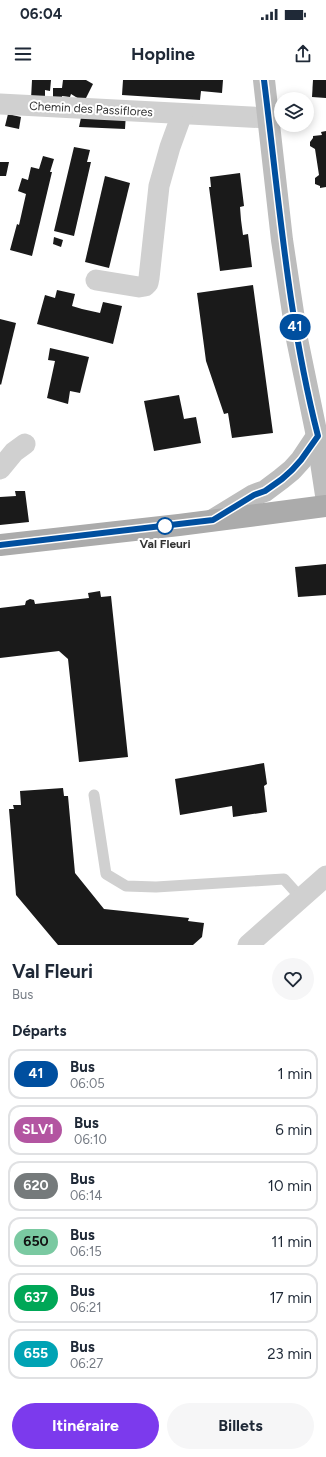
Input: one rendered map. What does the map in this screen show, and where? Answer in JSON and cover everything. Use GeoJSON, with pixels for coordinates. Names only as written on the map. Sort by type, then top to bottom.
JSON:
{"type":"FeatureCollection","features":[{"type":"Feature","properties":{"kind":"main road"},"geometry":{"type":"LineString","coordinates":[[0,545],[326,506]]}},
{"type":"Feature","properties":{"kind":"street"},"geometry":{"type":"LineString","coordinates":[[264,80],[282,240],[296,332],[311,409],[322,440],[326,495]]}},
{"type":"Feature","properties":{"kind":"street","name":"Chemin des Passiflores"},"geometry":{"type":"LineString","coordinates":[[0,104],[268,118]]}},
{"type":"Feature","properties":{"kind":"street"},"geometry":{"type":"LineString","coordinates":[[96,280],[139,287],[145,286],[148,283],[159,186],[182,114]]}},
{"type":"Feature","properties":{"kind":"street"},"geometry":{"type":"LineString","coordinates":[[213,520],[254,495],[265,491],[282,479],[322,440]]}},
{"type":"Feature","properties":{"kind":"street"},"geometry":{"type":"LineString","coordinates":[[0,469],[14,452],[25,444]]}},
{"type":"Feature","properties":{"kind":"street"},"geometry":{"type":"LineString","coordinates":[[248,945],[326,876]]}},
{"type":"Feature","properties":{"kind":"lane"},"geometry":{"type":"LineString","coordinates":[[94,795],[106,874],[126,886],[156,887],[284,879],[301,898]]}},
{"type":"Feature","properties":{"kind":"building"},"geometry":{"type":"Polygon","coordinates":[[[32,80],[51,80],[50,91],[45,90],[45,100],[31,99],[32,80]]]}},
{"type":"Feature","properties":{"kind":"building"},"geometry":{"type":"Polygon","coordinates":[[[63,80],[86,80],[93,84],[84,102],[71,94],[70,97],[62,96],[62,99],[53,99],[53,88],[62,88],[63,80]]]}},
{"type":"Feature","properties":{"kind":"building"},"geometry":{"type":"Polygon","coordinates":[[[123,80],[223,80],[222,93],[201,91],[200,100],[122,95],[123,80]]]}},
{"type":"Feature","properties":{"kind":"building"},"geometry":{"type":"Polygon","coordinates":[[[313,80],[326,80],[326,98],[314,97],[314,92],[312,92],[313,80]]]}},
{"type":"Feature","properties":{"kind":"building"},"geometry":{"type":"Polygon","coordinates":[[[82,113],[126,114],[125,129],[79,127],[82,113]]]}},
{"type":"Feature","properties":{"kind":"building"},"geometry":{"type":"Polygon","coordinates":[[[8,114],[21,117],[19,129],[5,126],[8,114]]]}},
{"type":"Feature","properties":{"kind":"building"},"geometry":{"type":"Polygon","coordinates":[[[326,131],[326,187],[320,188],[320,186],[315,184],[315,178],[319,175],[315,149],[310,146],[310,142],[313,136],[322,135],[321,132],[326,131]]]}},
{"type":"Feature","properties":{"kind":"building"},"geometry":{"type":"Polygon","coordinates":[[[74,147],[90,150],[87,162],[91,162],[74,236],[54,231],[74,147]]]}},
{"type":"Feature","properties":{"kind":"building"},"geometry":{"type":"Polygon","coordinates":[[[43,156],[54,159],[32,256],[10,250],[17,224],[19,225],[26,194],[18,191],[22,178],[28,180],[31,167],[39,169],[43,156]]]}},
{"type":"Feature","properties":{"kind":"building"},"geometry":{"type":"Polygon","coordinates":[[[0,162],[9,162],[6,176],[0,176],[0,162]]]}},
{"type":"Feature","properties":{"kind":"building"},"geometry":{"type":"Polygon","coordinates":[[[240,173],[244,206],[240,207],[241,220],[243,235],[248,234],[252,267],[220,271],[209,187],[211,187],[210,177],[240,173]]]}},
{"type":"Feature","properties":{"kind":"building"},"geometry":{"type":"Polygon","coordinates":[[[105,176],[130,183],[109,268],[85,262],[105,176]]]}},
{"type":"Feature","properties":{"kind":"building"},"geometry":{"type":"Polygon","coordinates":[[[54,237],[63,240],[61,247],[53,244],[54,237]]]}},
{"type":"Feature","properties":{"kind":"building"},"geometry":{"type":"Polygon","coordinates":[[[253,285],[273,433],[232,438],[228,413],[224,414],[206,361],[197,293],[253,285]]]}},
{"type":"Feature","properties":{"kind":"building"},"geometry":{"type":"Polygon","coordinates":[[[57,290],[75,294],[72,306],[82,309],[100,313],[103,302],[122,306],[113,344],[37,324],[45,295],[55,298],[57,290]]]}},
{"type":"Feature","properties":{"kind":"building"},"geometry":{"type":"Polygon","coordinates":[[[0,319],[16,323],[1,385],[0,384],[0,319]]]}},
{"type":"Feature","properties":{"kind":"building"},"geometry":{"type":"Polygon","coordinates":[[[50,348],[89,357],[80,393],[70,391],[68,404],[47,398],[55,361],[48,360],[50,348]]]}},
{"type":"Feature","properties":{"kind":"building"},"geometry":{"type":"Polygon","coordinates":[[[179,395],[184,419],[196,417],[201,443],[154,451],[144,401],[179,395]]]}},
{"type":"Feature","properties":{"kind":"building"},"geometry":{"type":"Polygon","coordinates":[[[15,491],[25,491],[29,522],[0,525],[0,497],[16,496],[15,491]]]}},
{"type":"Feature","properties":{"kind":"building"},"geometry":{"type":"Polygon","coordinates":[[[326,564],[326,595],[298,597],[295,567],[326,564]]]}},
{"type":"Feature","properties":{"kind":"building"},"geometry":{"type":"Polygon","coordinates":[[[100,591],[101,597],[111,596],[128,757],[79,762],[68,659],[59,651],[0,658],[0,608],[25,605],[26,601],[30,599],[34,600],[35,604],[89,598],[88,593],[100,591]]]}},
{"type":"Feature","properties":{"kind":"building"},"geometry":{"type":"Polygon","coordinates":[[[264,763],[267,784],[264,786],[267,812],[233,817],[232,806],[180,815],[175,779],[264,763]]]}},
{"type":"Feature","properties":{"kind":"building"},"geometry":{"type":"Polygon","coordinates":[[[63,788],[64,796],[68,796],[75,873],[104,909],[189,918],[188,921],[204,923],[202,937],[193,945],[58,945],[16,895],[9,809],[14,809],[13,805],[21,805],[20,791],[63,788]]]}},
{"type":"Feature","properties":{"kind":"bus line","name":"41"},"geometry":{"type":"LineString","coordinates":[[0,545],[213,520],[254,495],[265,491],[282,479],[301,460],[318,436],[297,339],[282,240],[264,80]]}},
{"type":"Feature","properties":{"kind":"place","name":"Val Fleuri"},"geometry":{"type":"Point","coordinates":[165,526]}}]}
